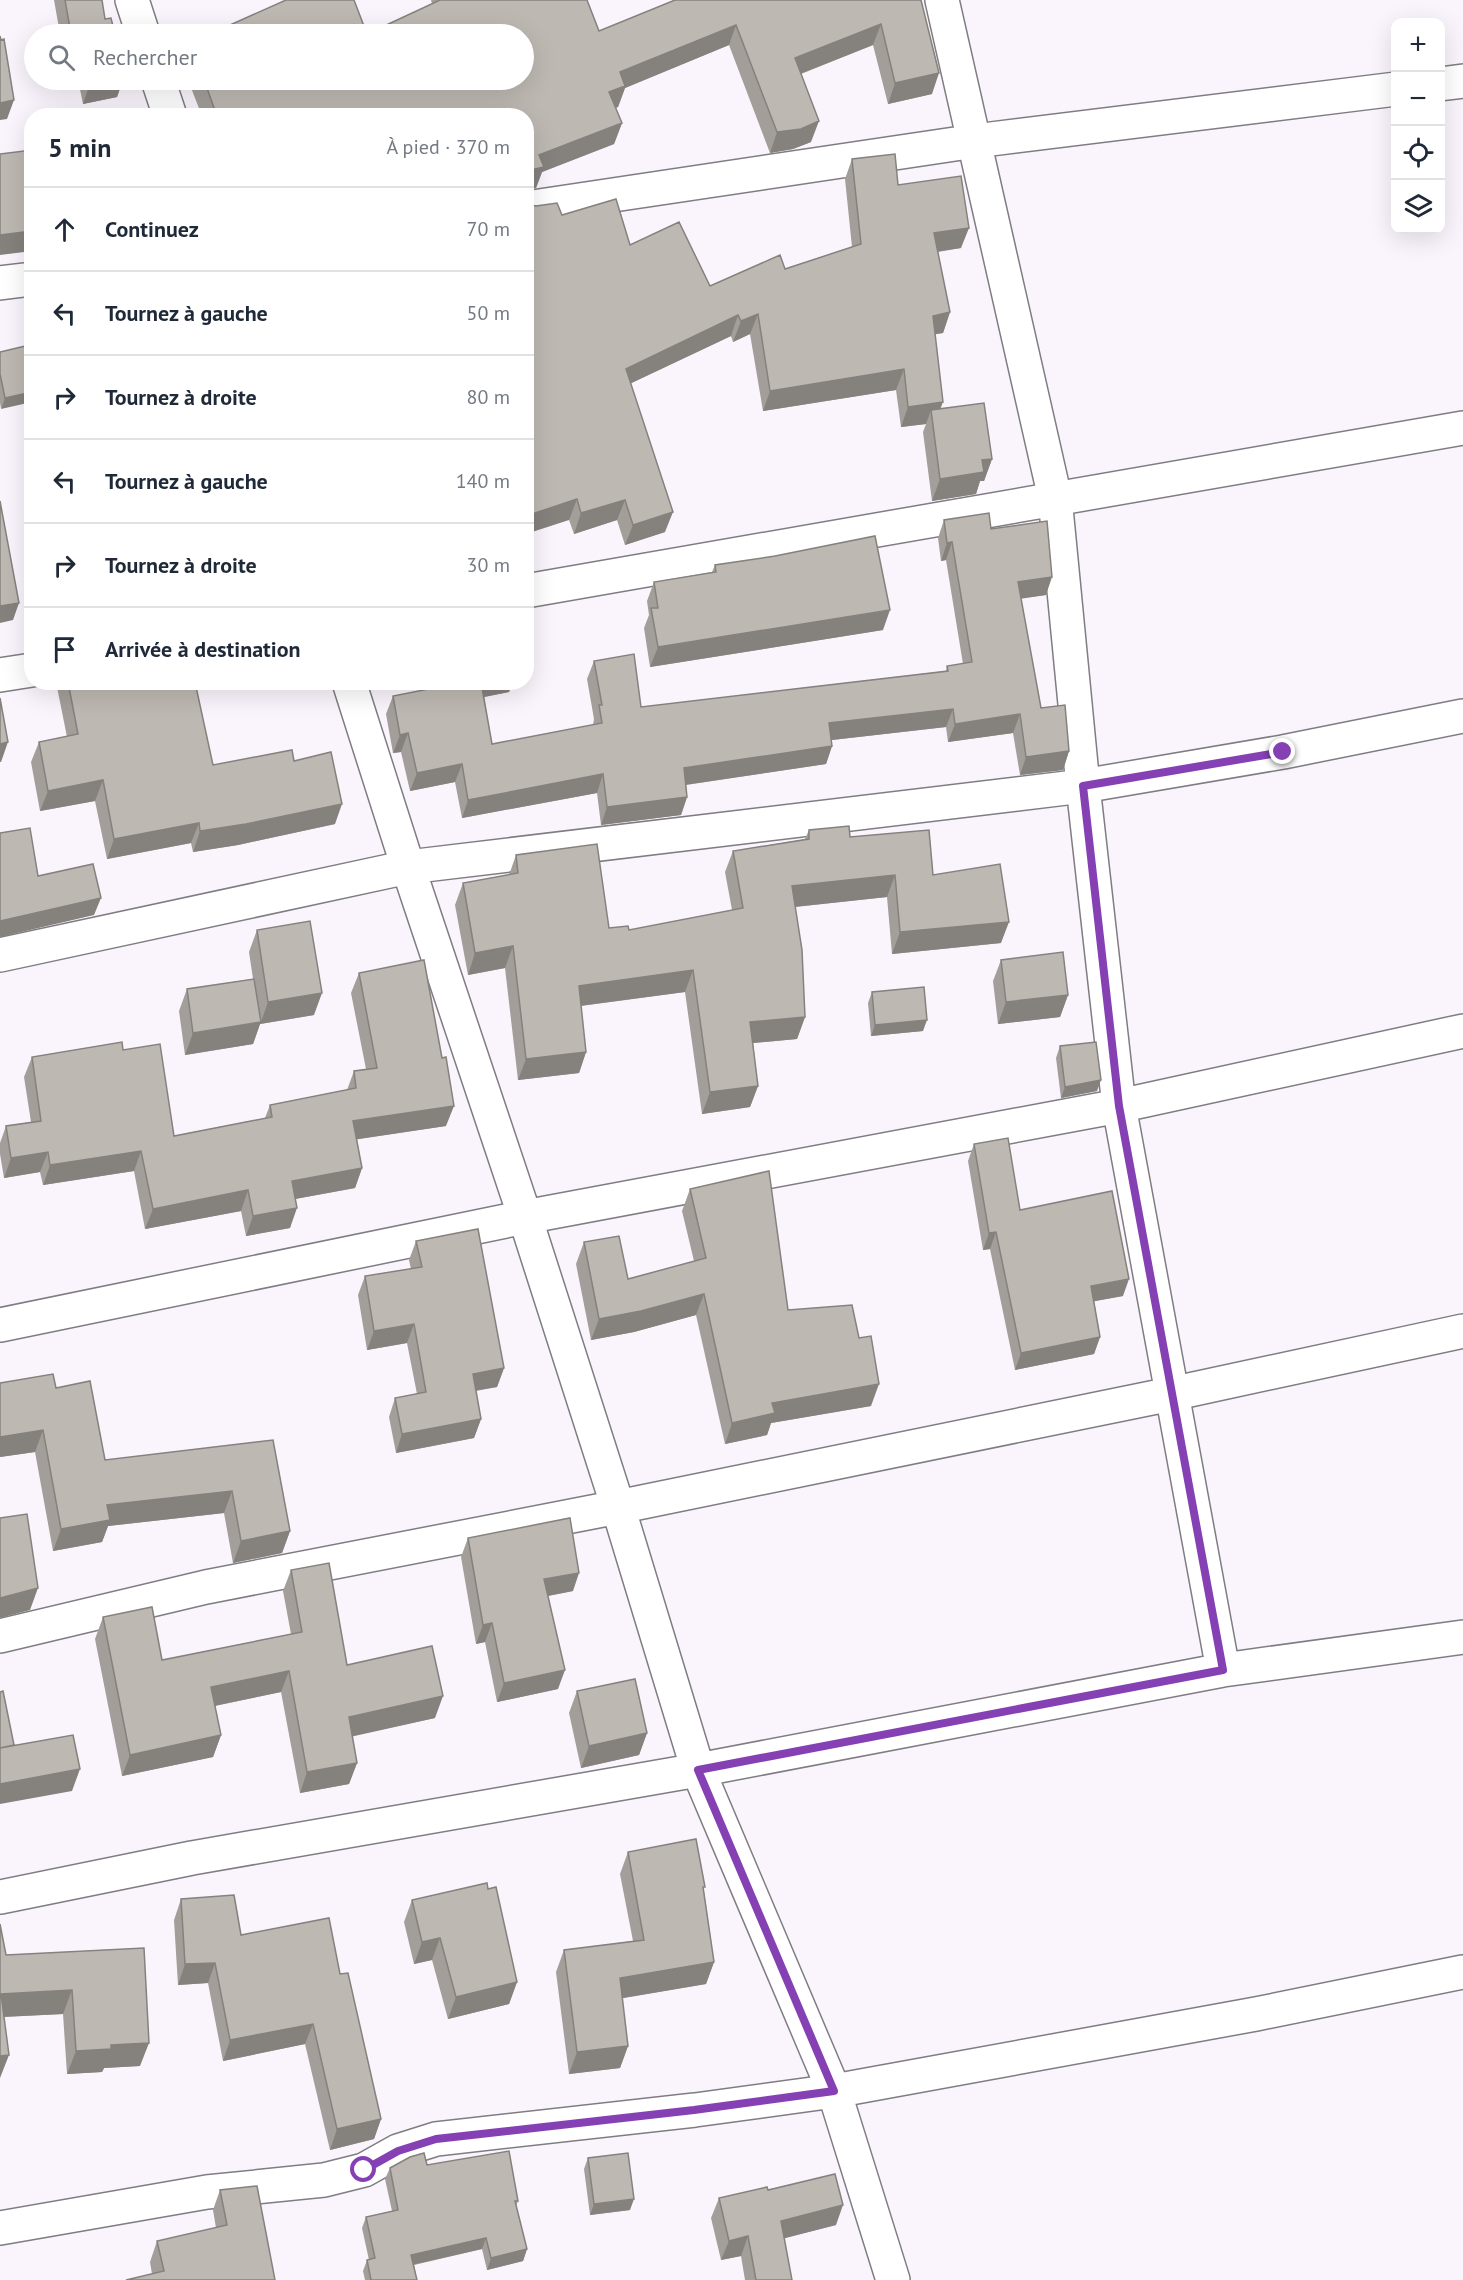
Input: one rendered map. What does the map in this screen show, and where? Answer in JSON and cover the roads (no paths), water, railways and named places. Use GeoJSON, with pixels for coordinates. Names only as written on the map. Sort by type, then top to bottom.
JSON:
{"type":"FeatureCollection","features":[{"type":"Feature","properties":{"kind":"street"},"geometry":{"type":"LineString","coordinates":[[132,0],[140,24]]}},
{"type":"Feature","properties":{"kind":"street"},"geometry":{"type":"LineString","coordinates":[[942,0],[1055,498],[1083,786],[1119,1106],[1223,1670]]}},
{"type":"Feature","properties":{"kind":"street"},"geometry":{"type":"LineString","coordinates":[[1445,83],[1463,81]]}},
{"type":"Feature","properties":{"kind":"street"},"geometry":{"type":"LineString","coordinates":[[161,90],[167,108]]}},
{"type":"Feature","properties":{"kind":"street"},"geometry":{"type":"LineString","coordinates":[[534,206],[975,141],[1391,90]]}},
{"type":"Feature","properties":{"kind":"street"},"geometry":{"type":"LineString","coordinates":[[0,283],[24,280]]}},
{"type":"Feature","properties":{"kind":"street"},"geometry":{"type":"LineString","coordinates":[[534,590],[1463,428]]}},
{"type":"Feature","properties":{"kind":"street"},"geometry":{"type":"LineString","coordinates":[[0,675],[24,671]]}},
{"type":"Feature","properties":{"kind":"street"},"geometry":{"type":"LineString","coordinates":[[352,690],[408,867],[525,1216],[618,1507],[698,1770],[834,2091],[893,2280]]}},
{"type":"Feature","properties":{"kind":"street"},"geometry":{"type":"LineString","coordinates":[[0,955],[408,867],[1083,786],[1283,752],[1463,716]]}},
{"type":"Feature","properties":{"kind":"street"},"geometry":{"type":"LineString","coordinates":[[0,1325],[525,1216],[1119,1106],[1463,1031]]}},
{"type":"Feature","properties":{"kind":"street"},"geometry":{"type":"LineString","coordinates":[[0,1636],[206,1587],[618,1507],[1171,1394],[1463,1331]]}},
{"type":"Feature","properties":{"kind":"street"},"geometry":{"type":"LineString","coordinates":[[0,1897],[192,1858],[698,1770],[1223,1670],[1463,1637]]}},
{"type":"Feature","properties":{"kind":"street"},"geometry":{"type":"LineString","coordinates":[[0,2228],[207,2192],[324,2180],[364,2170],[398,2151],[436,2139],[694,2110],[834,2091],[1256,2014],[1463,1972]]}}]}
